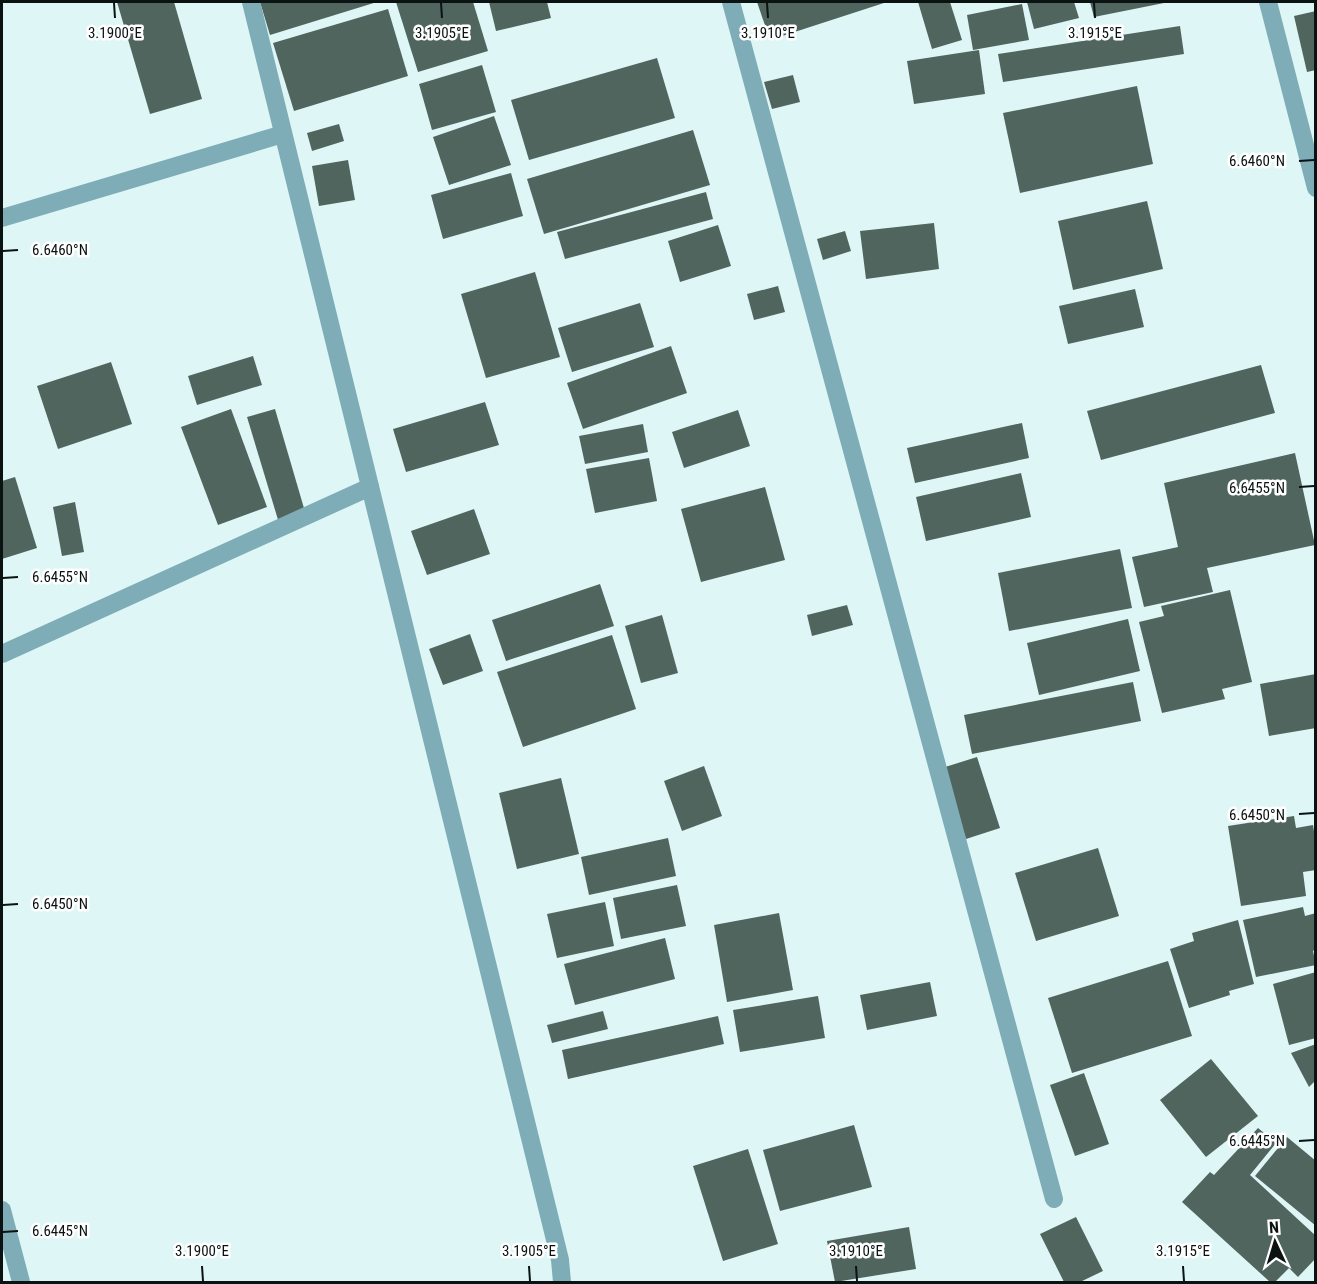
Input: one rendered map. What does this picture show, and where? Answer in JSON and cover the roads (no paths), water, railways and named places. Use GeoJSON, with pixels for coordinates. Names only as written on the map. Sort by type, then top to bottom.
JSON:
{"type":"FeatureCollection","features":[{"type":"Feature","properties":{"kind":"street"},"geometry":{"type":"LineString","coordinates":[[250,2],[557,1249],[562,1282]]}},
{"type":"Feature","properties":{"kind":"street"},"geometry":{"type":"LineString","coordinates":[[731,2],[1054,1200]]}},
{"type":"Feature","properties":{"kind":"street"},"geometry":{"type":"LineString","coordinates":[[1268,2],[1316,188]]}},
{"type":"Feature","properties":{"kind":"street"},"geometry":{"type":"LineString","coordinates":[[2,218],[283,134]]}},
{"type":"Feature","properties":{"kind":"street"},"geometry":{"type":"LineString","coordinates":[[2,654],[370,487]]}},
{"type":"Feature","properties":{"kind":"street"},"geometry":{"type":"LineString","coordinates":[[2,1210],[21,1282]]}}]}
